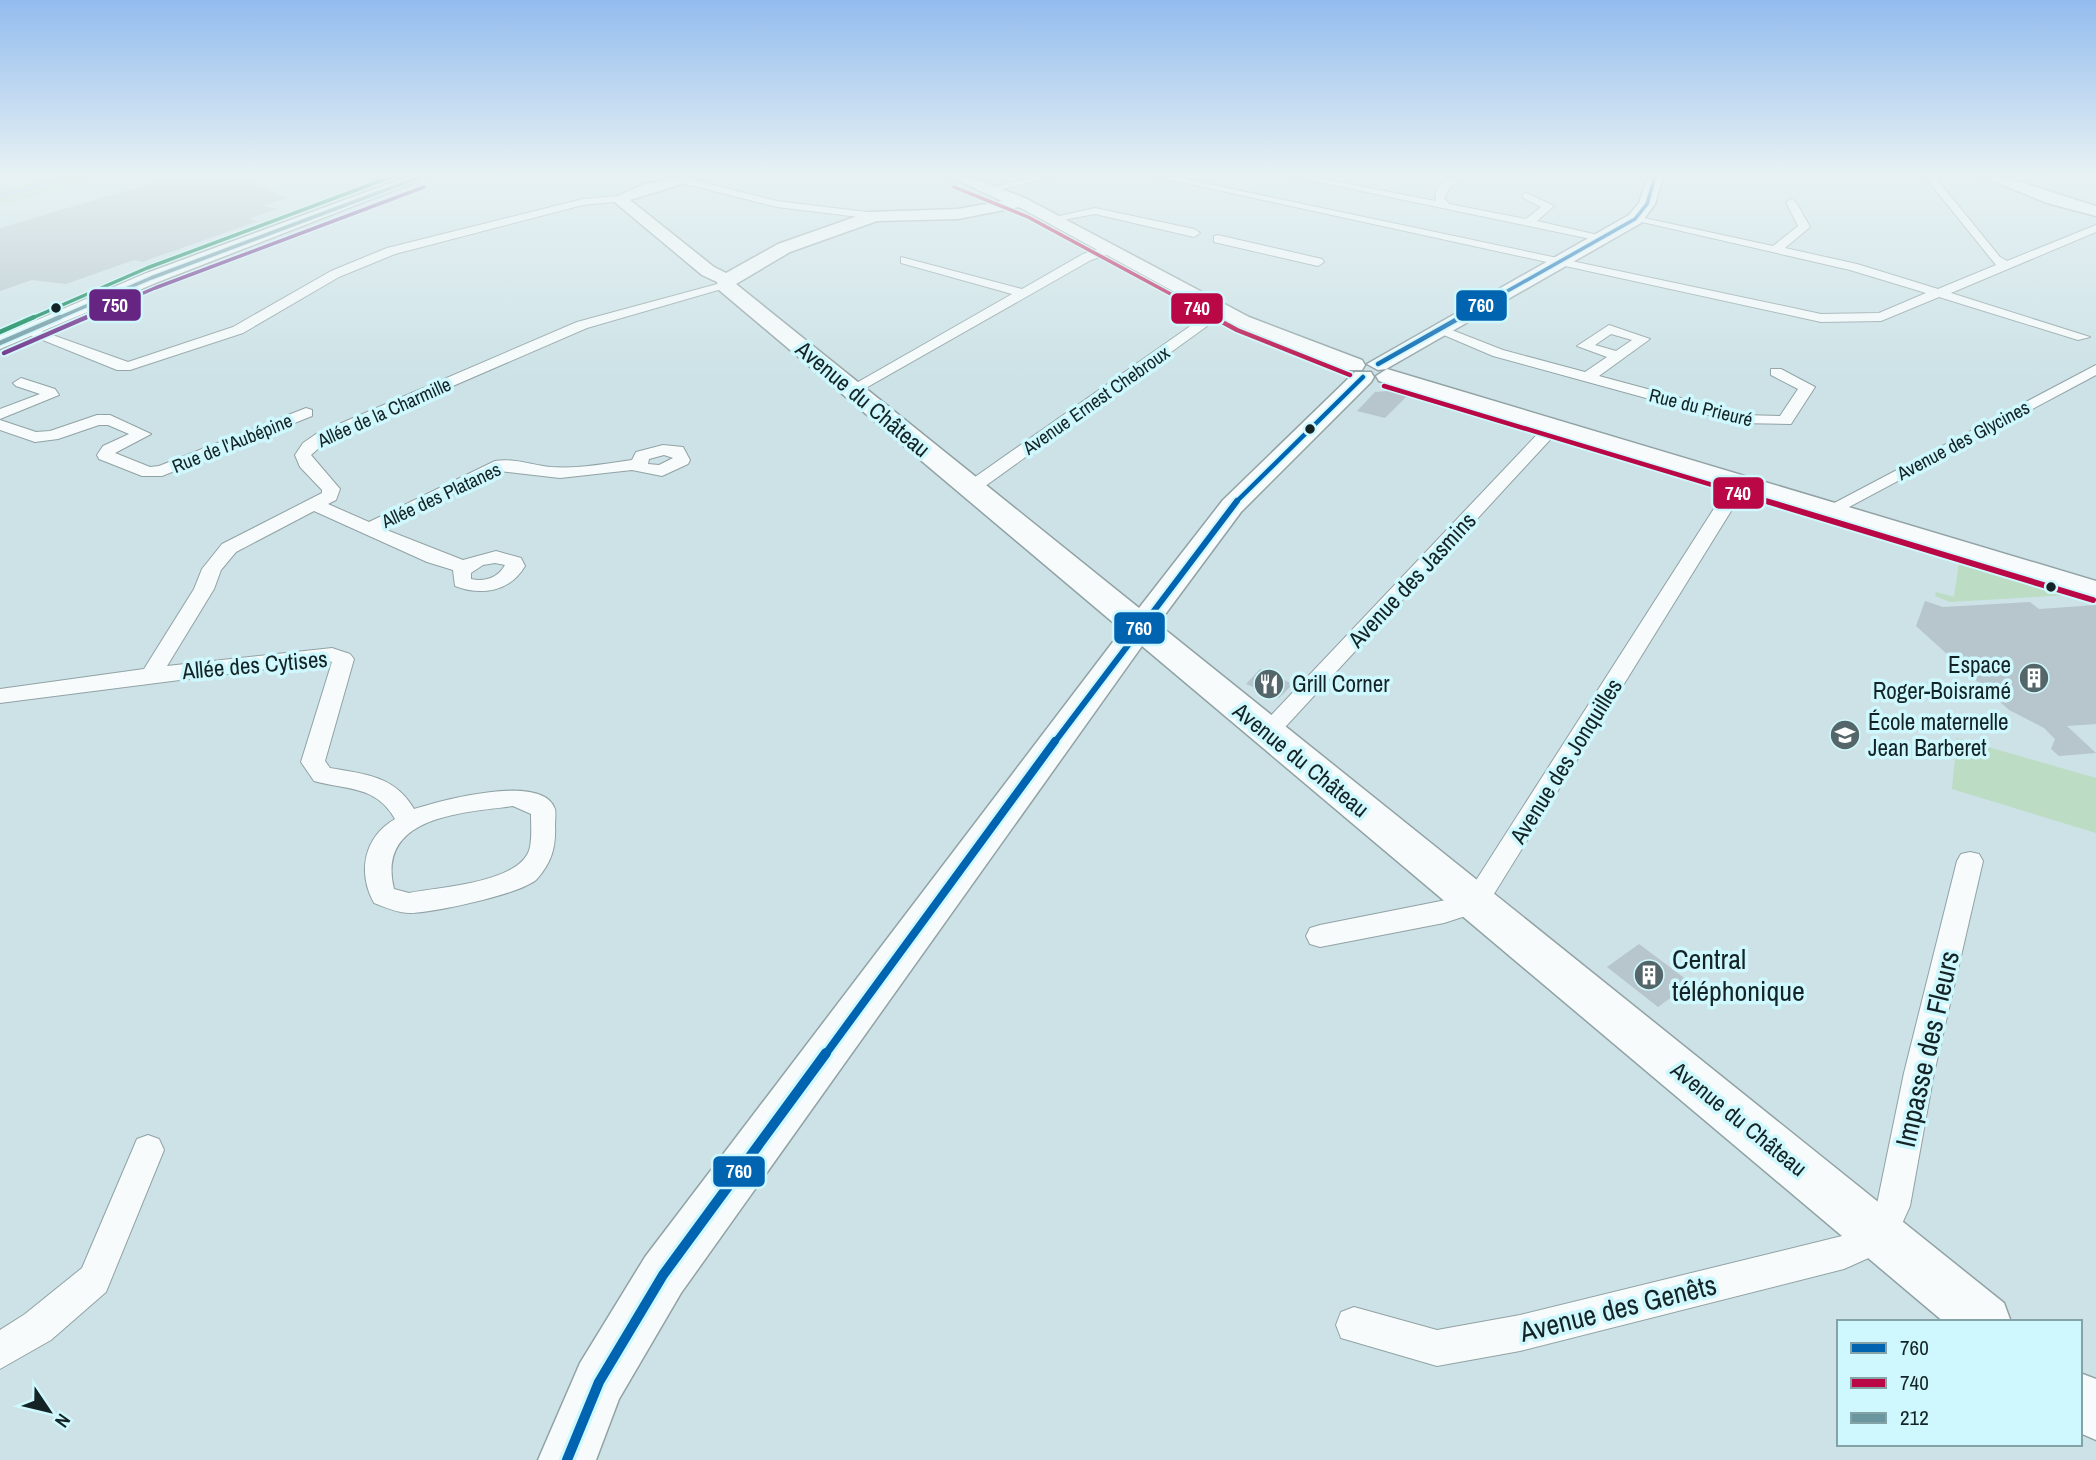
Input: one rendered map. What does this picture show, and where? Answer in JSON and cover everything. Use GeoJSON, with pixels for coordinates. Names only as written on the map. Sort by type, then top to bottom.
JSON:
{"type":"FeatureCollection","features":[{"type":"Feature","properties":{"kind":"street"},"geometry":{"type":"LineString","coordinates":[[0,343],[151,278],[239,245]]}},
{"type":"Feature","properties":{"kind":"street"},"geometry":{"type":"LineString","coordinates":[[28,332],[122,367],[130,366],[237,330],[335,274],[391,251],[414,245]]}},
{"type":"Feature","properties":{"kind":"street","name":"Avenue du Château"},"geometry":{"type":"LineString","coordinates":[[676,245],[726,283],[852,390],[1983,1320]]}},
{"type":"Feature","properties":{"kind":"street","name":"Allée de la Charmille"},"geometry":{"type":"LineString","coordinates":[[315,505],[330,496],[331,489],[306,463],[303,455],[309,446],[322,437],[582,325],[726,283],[792,245]]}},
{"type":"Feature","properties":{"kind":"street"},"geometry":{"type":"LineString","coordinates":[[1099,245],[1221,312],[1282,339],[1371,370],[2096,590]]}},
{"type":"Feature","properties":{"kind":"street"},"geometry":{"type":"LineString","coordinates":[[1245,245],[1318,262]]}},
{"type":"Feature","properties":{"kind":"street"},"geometry":{"type":"LineString","coordinates":[[1487,245],[1821,318],[1874,318],[2054,245]]}},
{"type":"Feature","properties":{"kind":"street"},"geometry":{"type":"LineString","coordinates":[[567,1460],[599,1381],[663,1275],[1139,626],[1252,484],[1371,370],[1592,245]]}},
{"type":"Feature","properties":{"kind":"street"},"geometry":{"type":"LineString","coordinates":[[1753,245],[1853,267],[2088,341]]}},
{"type":"Feature","properties":{"kind":"street"},"geometry":{"type":"LineString","coordinates":[[1775,250],[1781,245]]}},
{"type":"Feature","properties":{"kind":"street"},"geometry":{"type":"LineString","coordinates":[[1984,245],[1996,260],[2006,265]]}},
{"type":"Feature","properties":{"kind":"street"},"geometry":{"type":"LineString","coordinates":[[852,390],[1087,257],[1108,250]]}},
{"type":"Feature","properties":{"kind":"street"},"geometry":{"type":"LineString","coordinates":[[905,260],[1023,293]]}},
{"type":"Feature","properties":{"kind":"street","name":"Avenue Ernest Chebroux"},"geometry":{"type":"LineString","coordinates":[[971,488],[1221,312]]}},
{"type":"Feature","properties":{"kind":"street","name":"Rue du Prieuré"},"geometry":{"type":"LineString","coordinates":[[1438,330],[1498,353],[1743,420],[1768,423],[1785,421],[1807,387],[1776,372]]}},
{"type":"Feature","properties":{"kind":"street"},"geometry":{"type":"LineString","coordinates":[[1588,377],[1618,356]]}},
{"type":"Feature","properties":{"kind":"street","name":"Avenue des Glycines"},"geometry":{"type":"LineString","coordinates":[[1830,510],[2096,369]]}},
{"type":"Feature","properties":{"kind":"street"},"geometry":{"type":"LineString","coordinates":[[0,414],[51,395],[50,391],[21,383]]}},
{"type":"Feature","properties":{"kind":"street","name":"Rue de l'Aubépine"},"geometry":{"type":"LineString","coordinates":[[0,425],[35,437],[52,436],[97,420],[110,420],[143,434],[109,449],[105,455],[163,478],[298,410],[343,427]]}},
{"type":"Feature","properties":{"kind":"street","name":"Avenue des Jasmins"},"geometry":{"type":"LineString","coordinates":[[1268,732],[1554,426]]}},
{"type":"Feature","properties":{"kind":"street","name":"Allée des Platanes"},"geometry":{"type":"LineString","coordinates":[[369,529],[495,466],[508,463],[545,472],[588,472],[637,464]]}},
{"type":"Feature","properties":{"kind":"street","name":"Avenue des Jonquilles"},"geometry":{"type":"LineString","coordinates":[[1475,903],[1740,482]]}},
{"type":"Feature","properties":{"kind":"street"},"geometry":{"type":"LineString","coordinates":[[0,696],[151,674],[204,589],[212,569],[229,548],[315,505],[433,558],[465,567]]}},
{"type":"Feature","properties":{"kind":"street","name":"Allée des Cytises"},"geometry":{"type":"LineString","coordinates":[[151,674],[332,654],[343,659],[313,762],[322,775],[367,783],[395,797],[408,820]]}},
{"type":"Feature","properties":{"kind":"street"},"geometry":{"type":"LineString","coordinates":[[513,798],[527,800],[543,810],[543,850],[527,873],[506,885],[409,903],[383,896],[375,877],[380,848],[408,820],[445,806],[513,798]]}},
{"type":"Feature","properties":{"kind":"street","name":"Impasse des Fleurs"},"geometry":{"type":"LineString","coordinates":[[1879,1236],[1893,1206],[1919,1073],[1970,861]]}},
{"type":"Feature","properties":{"kind":"street"},"geometry":{"type":"LineString","coordinates":[[1320,936],[1444,913],[1475,903]]}},
{"type":"Feature","properties":{"kind":"street"},"geometry":{"type":"LineString","coordinates":[[0,1351],[38,1327],[94,1280],[148,1150]]}},
{"type":"Feature","properties":{"kind":"street","name":"Avenue des Genêts"},"geometry":{"type":"LineString","coordinates":[[1354,1325],[1437,1348],[1520,1333],[1830,1256],[1879,1236]]}},
{"type":"Feature","properties":{"kind":"street"},"geometry":{"type":"LineString","coordinates":[[2082,1401],[2096,1412]]}},
{"type":"Feature","properties":{"kind":"green space"},"geometry":{"type":"Polygon","coordinates":[[[1946,555],[2069,595],[1950,602],[1935,596],[1936,592],[1954,597],[1959,562],[1943,557],[1946,555]]]}},
{"type":"Feature","properties":{"kind":"green space"},"geometry":{"type":"Polygon","coordinates":[[[1957,738],[2096,778],[2096,833],[1952,789],[1957,738]]]}},
{"type":"Feature","properties":{"kind":"building"},"geometry":{"type":"Polygon","coordinates":[[[0,245],[190,245],[142,262],[134,260],[66,284],[32,280],[0,291],[0,245]]]}},
{"type":"Feature","properties":{"kind":"building"},"geometry":{"type":"Polygon","coordinates":[[[1400,390],[1410,393],[1385,418],[1357,411],[1375,392],[1400,390]]]}},
{"type":"Feature","properties":{"kind":"building","name":"Espace Roger-Boisramé"},"geometry":{"type":"Polygon","coordinates":[[[1925,601],[1943,607],[2030,602],[2039,609],[2096,605],[2096,724],[2067,726],[2096,753],[2059,756],[2051,749],[2055,739],[2044,728],[2009,710],[1916,626],[1925,601]]]}},
{"type":"Feature","properties":{"kind":"building","name":"Grill Corner"},"geometry":{"type":"Polygon","coordinates":[[[1260,669],[1293,684],[1279,698],[1246,684],[1260,669]]]}},
{"type":"Feature","properties":{"kind":"building","name":"Central téléphonique"},"geometry":{"type":"Polygon","coordinates":[[[1639,944],[1691,983],[1658,1007],[1607,967],[1639,944]]]}},
{"type":"Feature","properties":{"kind":"transit line"},"geometry":{"type":"LineString","coordinates":[[0,332],[147,268],[208,245]]}},
{"type":"Feature","properties":{"kind":"transit line","name":"212"},"geometry":{"type":"LineString","coordinates":[[0,343],[151,278],[239,245]]}},
{"type":"Feature","properties":{"kind":"transit line","name":"750"},"geometry":{"type":"LineString","coordinates":[[4,353],[155,288],[269,245]]}},
{"type":"Feature","properties":{"kind":"transit line","name":"740"},"geometry":{"type":"LineString","coordinates":[[1080,245],[1237,330],[1350,375]]}},
{"type":"Feature","properties":{"kind":"transit line","name":"760"},"geometry":{"type":"LineString","coordinates":[[1378,364],[1589,245]]}},
{"type":"Feature","properties":{"kind":"transit line","name":"760"},"geometry":{"type":"LineString","coordinates":[[567,1460],[599,1382],[663,1275],[1090,693],[1232,506],[1363,377]]}},
{"type":"Feature","properties":{"kind":"transit line","name":"740"},"geometry":{"type":"LineString","coordinates":[[1384,386],[2093,600]]}},
{"type":"Feature","properties":{"kind":"place","name":"Espace Roger-Boisramé"},"geometry":{"type":"Point","coordinates":[2034,678]}},
{"type":"Feature","properties":{"kind":"place","name":"Grill Corner"},"geometry":{"type":"Point","coordinates":[1269,684]}},
{"type":"Feature","properties":{"kind":"place","name":"École maternelle Jean Barberet"},"geometry":{"type":"Point","coordinates":[1845,735]}},
{"type":"Feature","properties":{"kind":"place","name":"Central téléphonique"},"geometry":{"type":"Point","coordinates":[1649,975]}}]}
